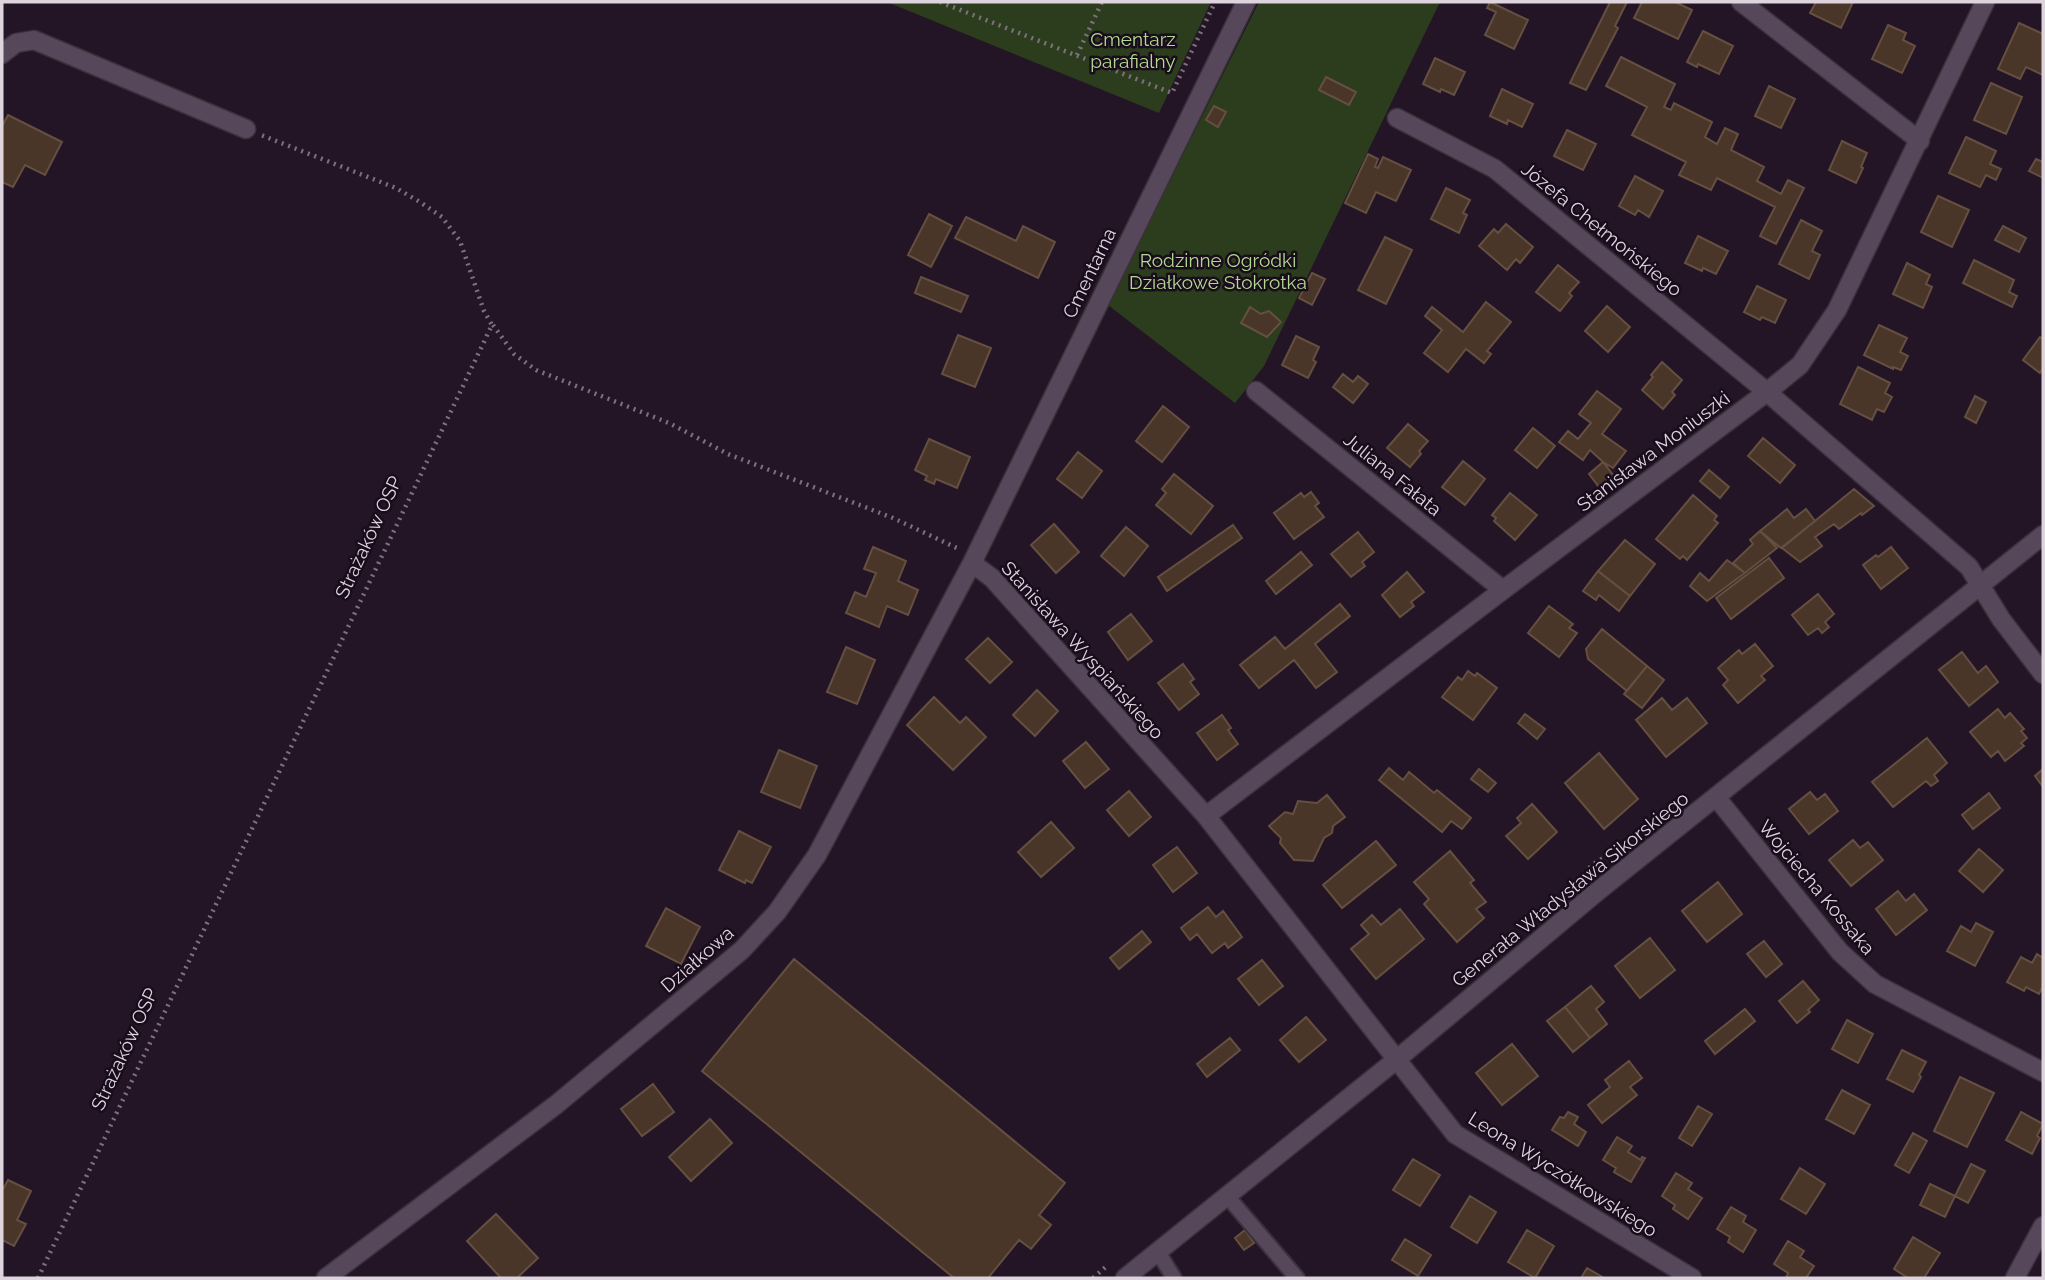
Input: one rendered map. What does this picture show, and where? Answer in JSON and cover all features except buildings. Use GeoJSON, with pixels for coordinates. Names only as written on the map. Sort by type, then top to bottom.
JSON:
{"type":"FeatureCollection","features":[{"type":"Feature","properties":{"kind":"street","name":"Cmentarna"},"geometry":{"type":"LineString","coordinates":[[972,563],[1245,2]]}},
{"type":"Feature","properties":{"kind":"street"},"geometry":{"type":"LineString","coordinates":[[1741,2],[1920,141]]}},
{"type":"Feature","properties":{"kind":"street","name":"Stanisława Moniuszki"},"geometry":{"type":"LineString","coordinates":[[1206,816],[1800,365],[1837,310],[1985,2]]}},
{"type":"Feature","properties":{"kind":"street"},"geometry":{"type":"LineString","coordinates":[[2,54],[16,43],[34,40],[246,129]]}},
{"type":"Feature","properties":{"kind":"street","name":"Józefa Chełmońskiego"},"geometry":{"type":"LineString","coordinates":[[1397,118],[1494,169],[1767,392],[1969,567],[2001,619],[2043,674]]}},
{"type":"Feature","properties":{"kind":"street","name":"Juliana Fałata"},"geometry":{"type":"LineString","coordinates":[[1256,391],[1503,590]]}},
{"type":"Feature","properties":{"kind":"street","name":"Generała Władysława Sikorskiego"},"geometry":{"type":"LineString","coordinates":[[1125,1278],[1396,1060],[1580,906],[2043,535]]}},
{"type":"Feature","properties":{"kind":"street","name":"Stanisława Wyspiańskiego"},"geometry":{"type":"LineString","coordinates":[[972,563],[992,578],[1206,816],[1396,1060]]}},
{"type":"Feature","properties":{"kind":"street","name":"Działkowa"},"geometry":{"type":"LineString","coordinates":[[326,1278],[557,1104],[742,950],[777,912],[817,855],[972,563]]}},
{"type":"Feature","properties":{"kind":"street","name":"Wojciecha Kossaka"},"geometry":{"type":"LineString","coordinates":[[1716,797],[1840,951],[1875,984],[2043,1072]]}},
{"type":"Feature","properties":{"kind":"street","name":"Leona Wyczółkowskiego"},"geometry":{"type":"LineString","coordinates":[[1396,1060],[1455,1134],[1692,1278]]}},
{"type":"Feature","properties":{"kind":"street"},"geometry":{"type":"LineString","coordinates":[[2015,1278],[2043,1226]]}},
{"type":"Feature","properties":{"kind":"lane"},"geometry":{"type":"LineString","coordinates":[[1227,1196],[1297,1278]]}},
{"type":"Feature","properties":{"kind":"lane"},"geometry":{"type":"LineString","coordinates":[[1158,1251],[1174,1278]]}},
{"type":"Feature","properties":{"kind":"path"},"geometry":{"type":"LineString","coordinates":[[940,2],[1172,93],[1215,2]]}},
{"type":"Feature","properties":{"kind":"path"},"geometry":{"type":"LineString","coordinates":[[1077,55],[1102,2]]}},
{"type":"Feature","properties":{"kind":"path"},"geometry":{"type":"LineString","coordinates":[[246,129],[396,188],[442,217],[460,242],[484,311],[492,325]]}},
{"type":"Feature","properties":{"kind":"path","name":"Stanisława Wyspiańskiego"},"geometry":{"type":"LineString","coordinates":[[492,325],[514,354],[536,370],[669,424],[728,454],[893,518],[957,547],[972,563]]}},
{"type":"Feature","properties":{"kind":"path","name":"Strażaków OSP"},"geometry":{"type":"LineString","coordinates":[[38,1278],[492,325]]}},
{"type":"Feature","properties":{"kind":"green space","name":"Cmentarz parafialny"},"geometry":{"type":"Polygon","coordinates":[[[887,2],[1211,2],[1159,113],[887,2]]]}},
{"type":"Feature","properties":{"kind":"green space","name":"Rodzinne Ogródki Działkowe Stokrotka"},"geometry":{"type":"Polygon","coordinates":[[[1259,2],[1440,2],[1264,366],[1235,403],[1108,305],[1259,2]]]}}]}
